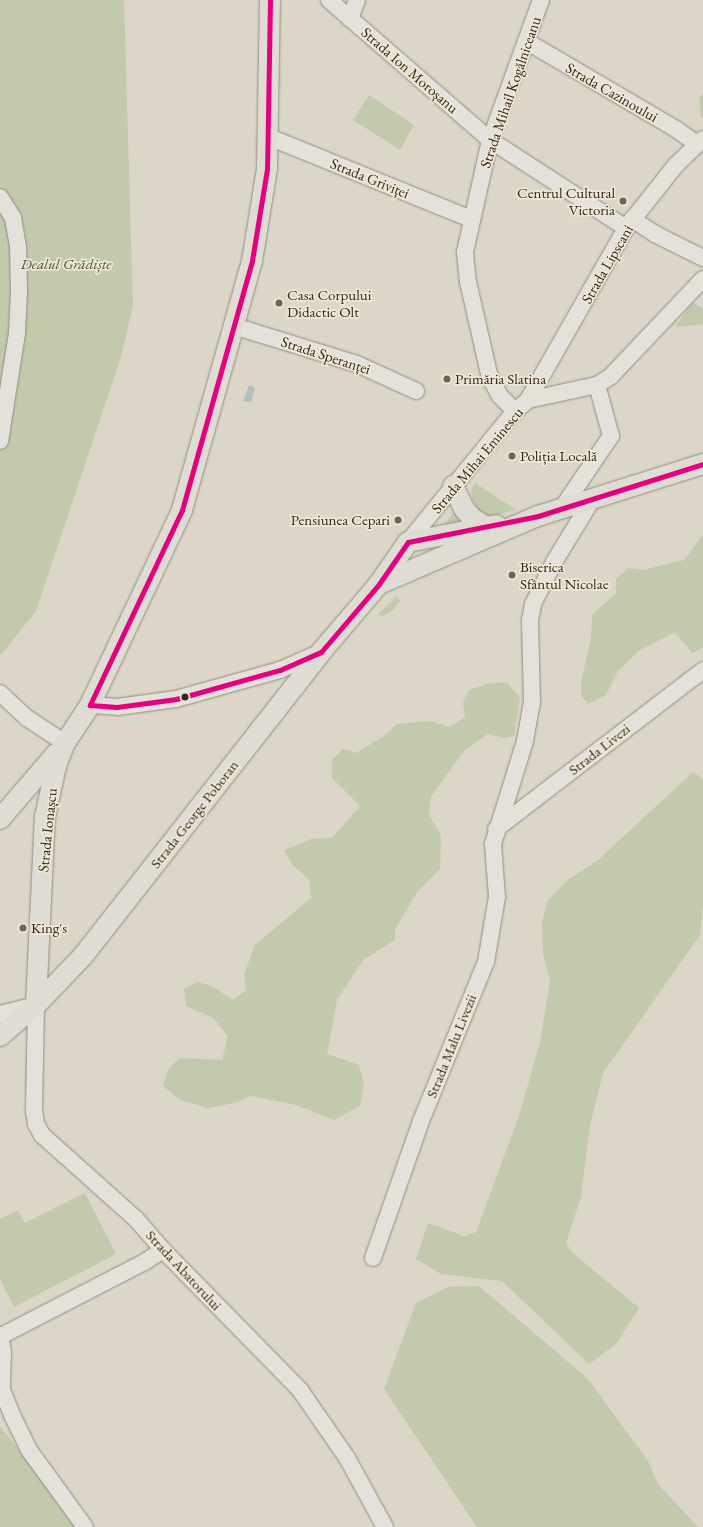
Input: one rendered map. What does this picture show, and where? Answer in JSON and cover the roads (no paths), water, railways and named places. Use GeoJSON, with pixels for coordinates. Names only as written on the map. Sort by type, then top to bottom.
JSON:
{"type":"FeatureCollection","features":[{"type":"Feature","properties":{"kind":"main road","name":"Strada Ionașcu"},"geometry":{"type":"LineString","coordinates":[[36,1005],[45,817],[51,785],[65,743],[90,705],[182,510],[234,326],[258,232],[269,137],[270,0]]}},
{"type":"Feature","properties":{"kind":"main road"},"geometry":{"type":"LineString","coordinates":[[379,584],[538,516],[703,464]]}},
{"type":"Feature","properties":{"kind":"main road"},"geometry":{"type":"LineString","coordinates":[[453,486],[464,509],[472,518],[487,527]]}},
{"type":"Feature","properties":{"kind":"main road"},"geometry":{"type":"LineString","coordinates":[[425,564],[408,542],[538,516]]}},
{"type":"Feature","properties":{"kind":"main road","name":"Strada George Poboran"},"geometry":{"type":"LineString","coordinates":[[0,1036],[36,1005],[83,956],[321,652],[379,584],[408,542]]}},
{"type":"Feature","properties":{"kind":"main road"},"geometry":{"type":"LineString","coordinates":[[0,819],[65,743]]}},
{"type":"Feature","properties":{"kind":"street","name":"Strada Ion Moroșanu"},"geometry":{"type":"LineString","coordinates":[[329,0],[490,140]]}},
{"type":"Feature","properties":{"kind":"street"},"geometry":{"type":"LineString","coordinates":[[350,19],[357,0]]}},
{"type":"Feature","properties":{"kind":"street","name":"Strada Mihail Kogălniceanu"},"geometry":{"type":"LineString","coordinates":[[516,411],[500,396],[490,378],[481,343],[466,266],[466,241],[490,140],[541,0]]}},
{"type":"Feature","properties":{"kind":"street","name":"Strada Cazinoului"},"geometry":{"type":"LineString","coordinates":[[526,42],[700,142]]}},
{"type":"Feature","properties":{"kind":"street","name":"Strada Griviței"},"geometry":{"type":"LineString","coordinates":[[269,137],[471,219]]}},
{"type":"Feature","properties":{"kind":"street"},"geometry":{"type":"LineString","coordinates":[[490,140],[610,218],[655,234],[703,258]]}},
{"type":"Feature","properties":{"kind":"street","name":"Strada Lipscani"},"geometry":{"type":"LineString","coordinates":[[528,400],[629,224],[700,142]]}},
{"type":"Feature","properties":{"kind":"street"},"geometry":{"type":"LineString","coordinates":[[0,197],[13,218],[18,247],[19,292],[17,333],[0,440]]}},
{"type":"Feature","properties":{"kind":"street","name":"Strada Mihai Eminescu"},"geometry":{"type":"LineString","coordinates":[[408,542],[516,411],[528,400],[597,385],[610,377],[703,279]]}},
{"type":"Feature","properties":{"kind":"street","name":"Strada Speranței"},"geometry":{"type":"LineString","coordinates":[[234,326],[357,364],[416,391]]}},
{"type":"Feature","properties":{"kind":"street"},"geometry":{"type":"LineString","coordinates":[[562,508],[611,436],[597,385]]}},
{"type":"Feature","properties":{"kind":"street","name":"Strada Malu Livezii"},"geometry":{"type":"LineString","coordinates":[[373,1258],[421,1122],[486,962],[497,897],[493,856],[496,829],[529,722],[532,703],[530,620],[533,604],[554,562],[593,498]]}},
{"type":"Feature","properties":{"kind":"street"},"geometry":{"type":"LineString","coordinates":[[90,705],[117,707],[176,699],[280,670],[321,652]]}},
{"type":"Feature","properties":{"kind":"street","name":"Strada Livezi"},"geometry":{"type":"LineString","coordinates":[[496,829],[703,670]]}},
{"type":"Feature","properties":{"kind":"street"},"geometry":{"type":"LineString","coordinates":[[0,693],[27,718],[65,743]]}},
{"type":"Feature","properties":{"kind":"street"},"geometry":{"type":"LineString","coordinates":[[0,1014],[36,1005]]}},
{"type":"Feature","properties":{"kind":"street","name":"Strada Abatorului"},"geometry":{"type":"LineString","coordinates":[[36,1005],[34,1111],[39,1129],[53,1146],[136,1219],[163,1250],[300,1390],[347,1458],[385,1527]]}},
{"type":"Feature","properties":{"kind":"street"},"geometry":{"type":"LineString","coordinates":[[85,1527],[29,1450],[13,1417],[2,1390],[0,1336],[146,1262],[163,1250]]}},
{"type":"Feature","properties":{"kind":"place","name":"Centrul Cultural Victoria"},"geometry":{"type":"Point","coordinates":[623,201]}},
{"type":"Feature","properties":{"kind":"place","name":"Casa Corpului Didactic Olt"},"geometry":{"type":"Point","coordinates":[279,303]}},
{"type":"Feature","properties":{"kind":"place","name":"Primăria Slatina"},"geometry":{"type":"Point","coordinates":[447,379]}},
{"type":"Feature","properties":{"kind":"place","name":"Poliția Locală"},"geometry":{"type":"Point","coordinates":[512,456]}},
{"type":"Feature","properties":{"kind":"place","name":"Pensiunea Cepari"},"geometry":{"type":"Point","coordinates":[398,520]}},
{"type":"Feature","properties":{"kind":"place","name":"Biserica Sfântul Nicolae"},"geometry":{"type":"Point","coordinates":[512,575]}},
{"type":"Feature","properties":{"kind":"place","name":"King's"},"geometry":{"type":"Point","coordinates":[23,928]}},
{"type":"Feature","properties":{"kind":"park label","name":"Dealul Grădiște"},"geometry":{"type":"Point","coordinates":[66,264]}}]}
